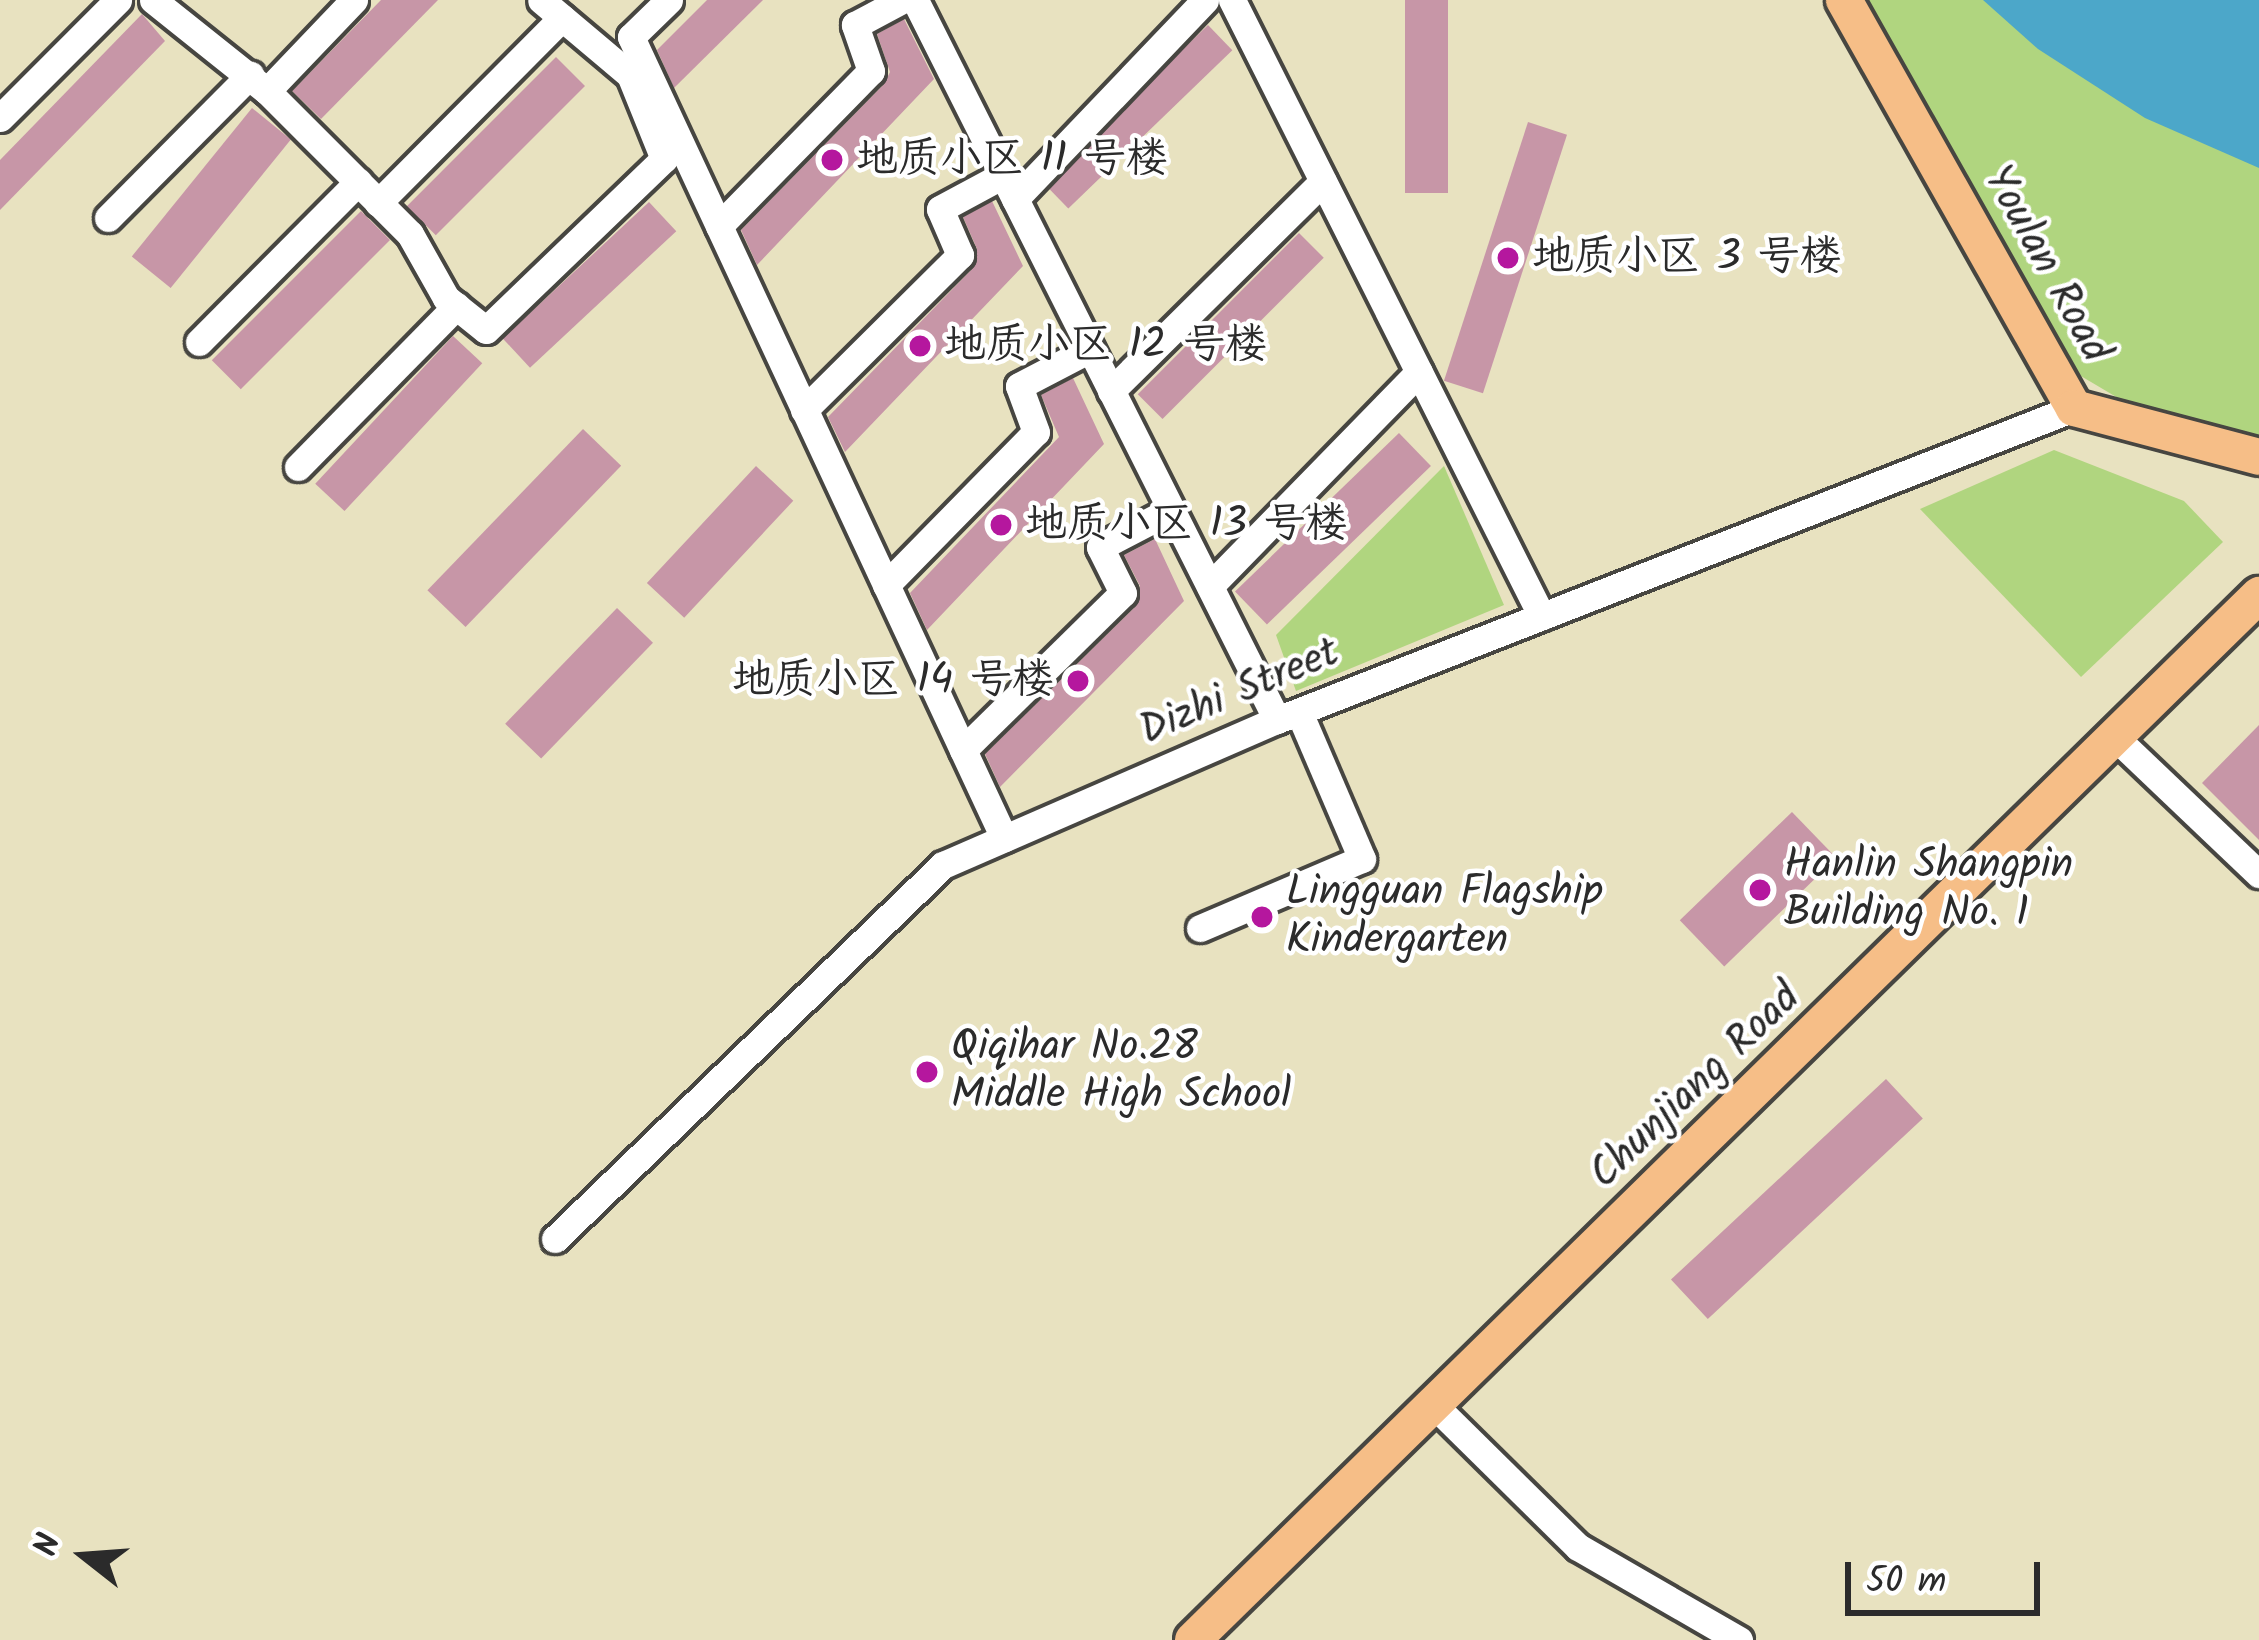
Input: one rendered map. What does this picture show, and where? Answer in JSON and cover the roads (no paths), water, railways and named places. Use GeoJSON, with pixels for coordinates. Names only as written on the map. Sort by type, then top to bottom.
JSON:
{"type":"FeatureCollection","features":[{"type":"Feature","properties":{"kind":"main road","name":"Youlan Road"},"geometry":{"type":"LineString","coordinates":[[1844,0],[2074,408],[2259,457]]}},
{"type":"Feature","properties":{"kind":"main road","name":"Chunjiang Road"},"geometry":{"type":"LineString","coordinates":[[1193,1640],[2259,595]]}},
{"type":"Feature","properties":{"kind":"street"},"geometry":{"type":"LineString","coordinates":[[0,118],[118,0]]}},
{"type":"Feature","properties":{"kind":"street"},"geometry":{"type":"LineString","coordinates":[[153,0],[258,83],[368,192],[410,234],[456,306],[487,330],[664,159],[630,75],[552,9],[368,192],[199,342]]}},
{"type":"Feature","properties":{"kind":"street"},"geometry":{"type":"LineString","coordinates":[[108,218],[354,0]]}},
{"type":"Feature","properties":{"kind":"street"},"geometry":{"type":"LineString","coordinates":[[669,0],[631,38],[1004,838]]}},
{"type":"Feature","properties":{"kind":"street"},"geometry":{"type":"LineString","coordinates":[[719,226],[871,70],[854,25],[902,0]]}},
{"type":"Feature","properties":{"kind":"street"},"geometry":{"type":"LineString","coordinates":[[915,0],[1210,586],[1288,716],[1362,859],[1200,928]]}},
{"type":"Feature","properties":{"kind":"street"},"geometry":{"type":"LineString","coordinates":[[805,410],[960,255],[940,208],[1009,187],[1205,0]]}},
{"type":"Feature","properties":{"kind":"street"},"geometry":{"type":"LineString","coordinates":[[1232,0],[1542,617]]}},
{"type":"Feature","properties":{"kind":"street"},"geometry":{"type":"LineString","coordinates":[[1112,391],[1323,181]]}},
{"type":"Feature","properties":{"kind":"street"},"geometry":{"type":"LineString","coordinates":[[298,467],[456,306]]}},
{"type":"Feature","properties":{"kind":"street"},"geometry":{"type":"LineString","coordinates":[[886,585],[1036,432],[1019,386],[1090,349]]}},
{"type":"Feature","properties":{"kind":"street"},"geometry":{"type":"LineString","coordinates":[[1210,586],[1419,372]]}},
{"type":"Feature","properties":{"kind":"street","name":"Dizhi Street"},"geometry":{"type":"LineString","coordinates":[[554,1239],[943,865],[1288,716],[2074,408]]}},
{"type":"Feature","properties":{"kind":"street"},"geometry":{"type":"LineString","coordinates":[[963,750],[1123,593],[1100,547],[1172,510]]}},
{"type":"Feature","properties":{"kind":"street"},"geometry":{"type":"LineString","coordinates":[[2117,739],[2259,874]]}},
{"type":"Feature","properties":{"kind":"street"},"geometry":{"type":"LineString","coordinates":[[1434,1406],[1578,1547],[1739,1640]]}},
{"type":"Feature","properties":{"kind":"water"},"geometry":{"type":"Polygon","coordinates":[[[1983,0],[2259,0],[2259,168],[2145,118],[2038,49],[1983,0]]]}},
{"type":"Feature","properties":{"kind":"place","name":"地质小区 11 号楼"},"geometry":{"type":"Point","coordinates":[832,160]}},
{"type":"Feature","properties":{"kind":"place","name":"地质小区 3 号楼"},"geometry":{"type":"Point","coordinates":[1508,258]}},
{"type":"Feature","properties":{"kind":"place","name":"地质小区 12 号楼"},"geometry":{"type":"Point","coordinates":[920,346]}},
{"type":"Feature","properties":{"kind":"place","name":"地质小区 13 号楼"},"geometry":{"type":"Point","coordinates":[1001,525]}},
{"type":"Feature","properties":{"kind":"place","name":"地质小区 14 号楼"},"geometry":{"type":"Point","coordinates":[1078,681]}},
{"type":"Feature","properties":{"kind":"place","name":"Hanlin Shangpin Building No. 1"},"geometry":{"type":"Point","coordinates":[1760,890]}},
{"type":"Feature","properties":{"kind":"place","name":"Lingguan Flagship Kindergarten"},"geometry":{"type":"Point","coordinates":[1262,917]}},
{"type":"Feature","properties":{"kind":"place","name":"Qiqihar No.28 Middle High School"},"geometry":{"type":"Point","coordinates":[927,1072]}}]}
